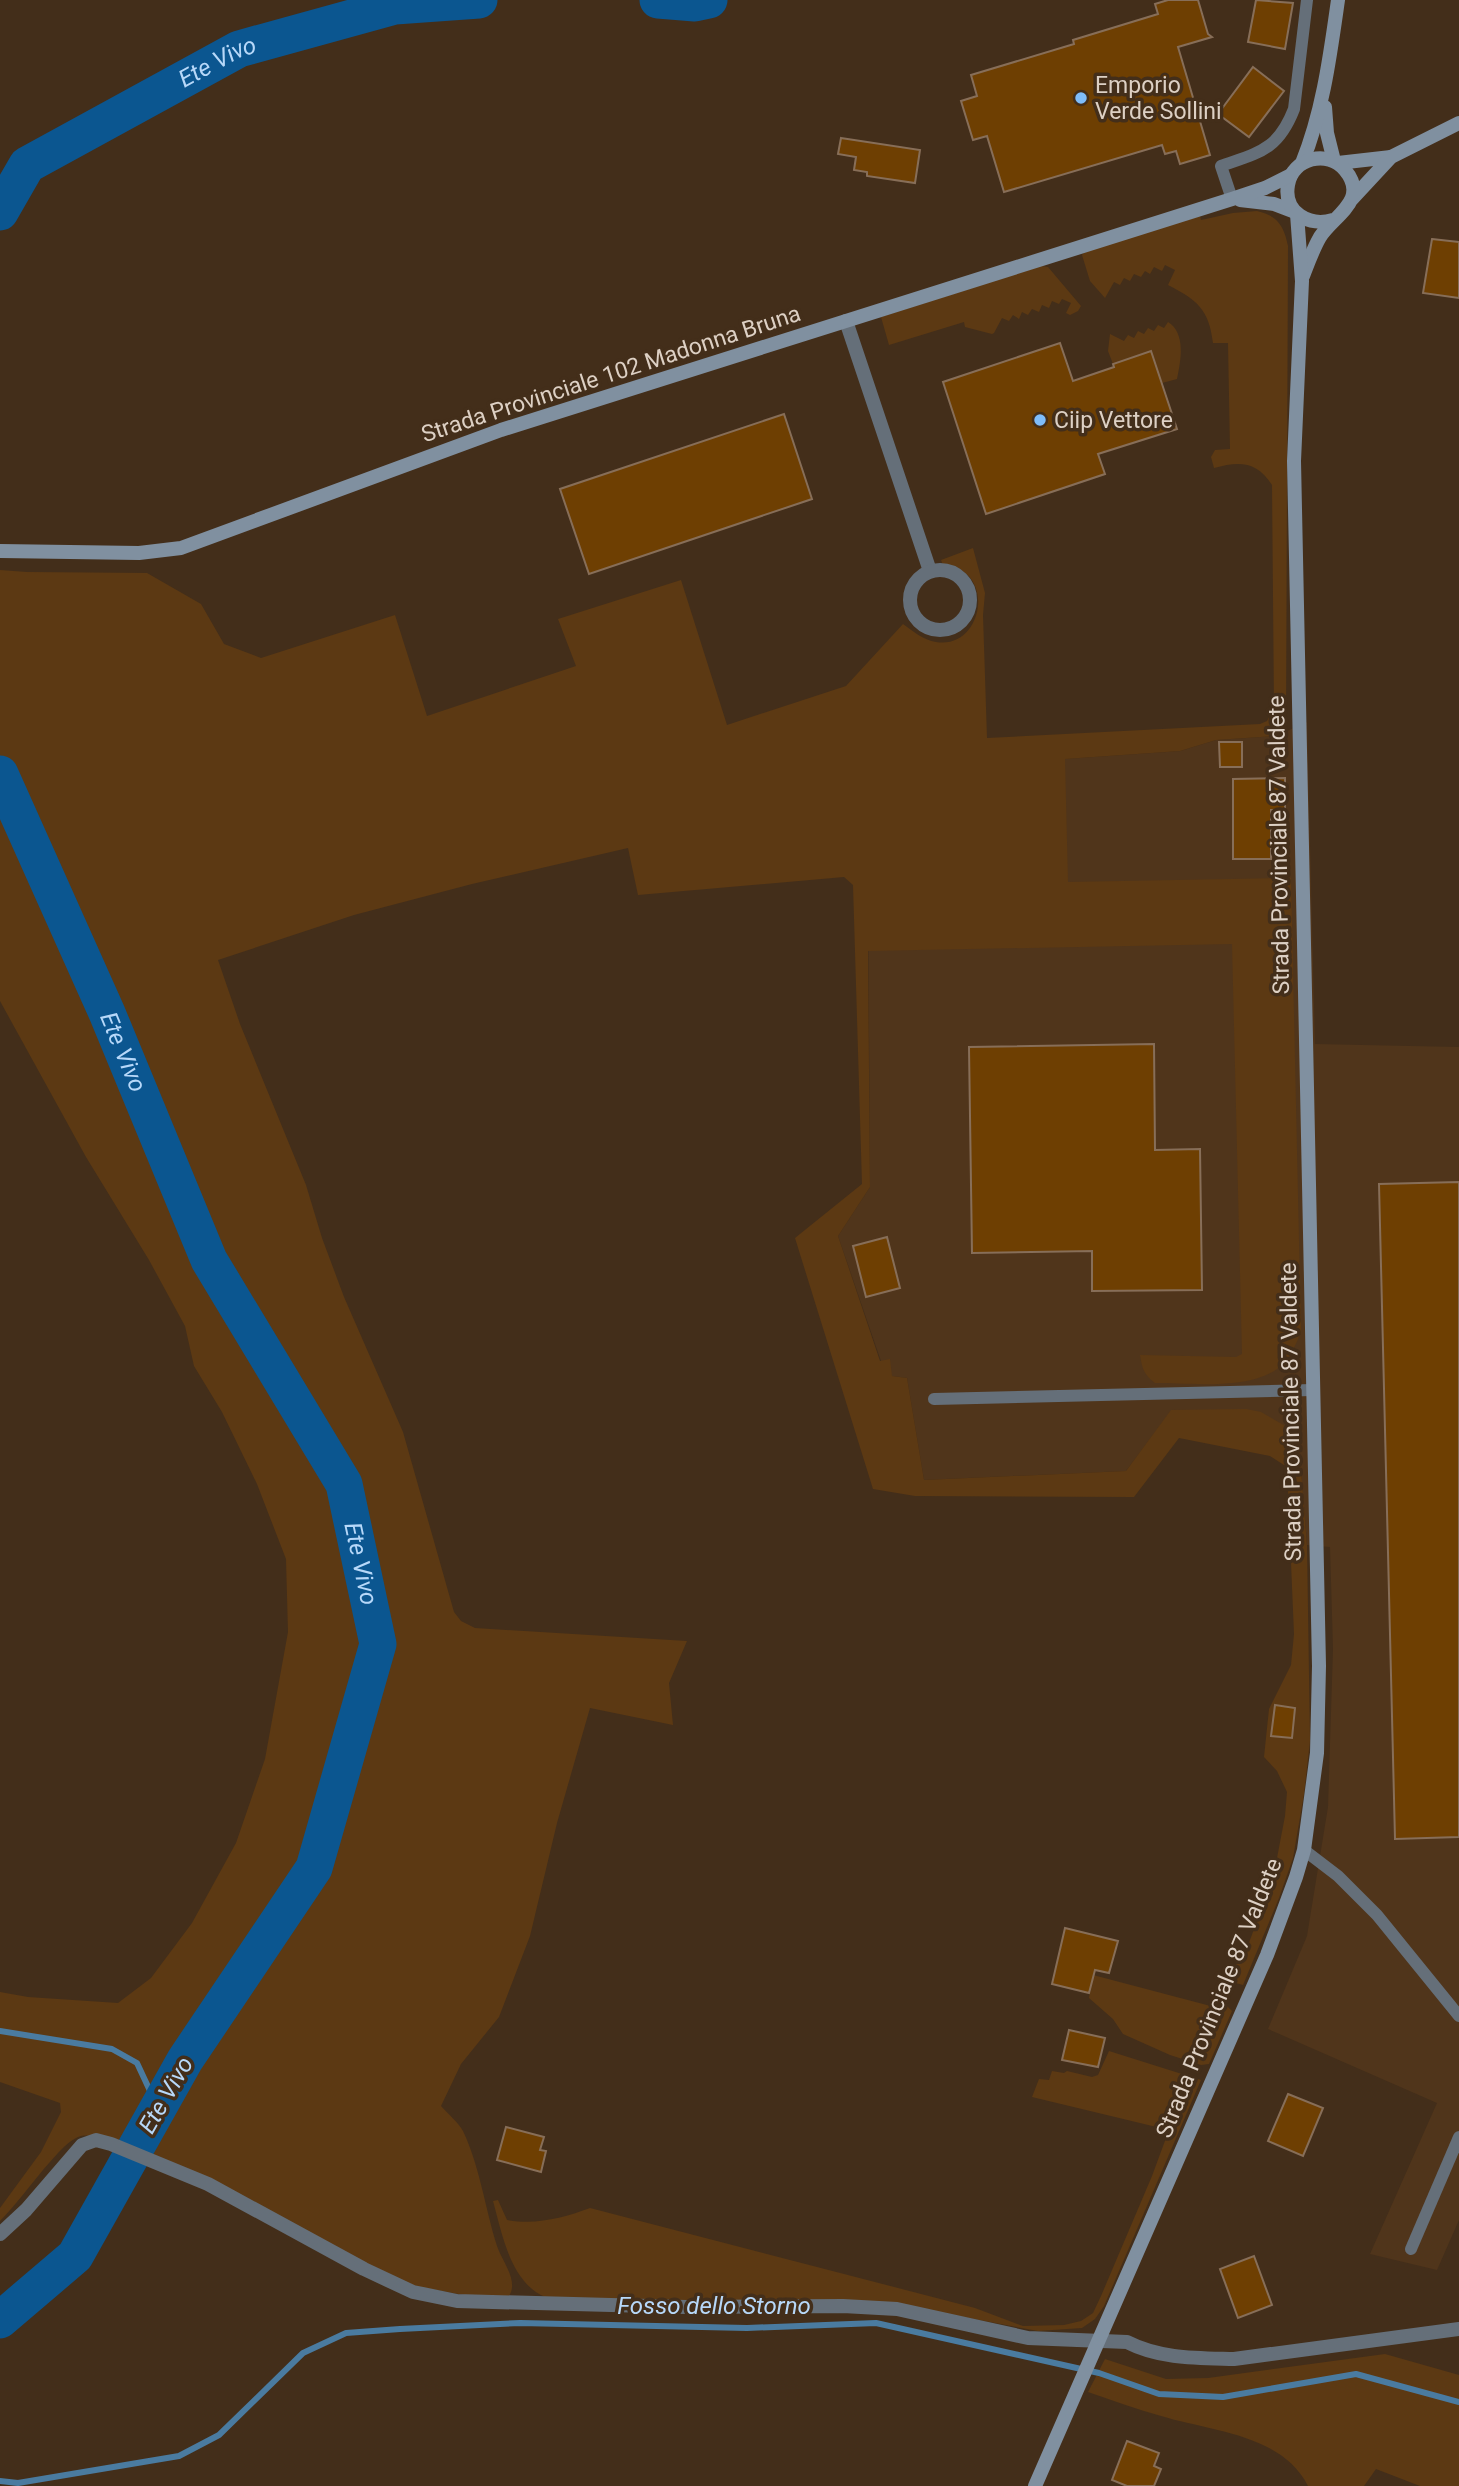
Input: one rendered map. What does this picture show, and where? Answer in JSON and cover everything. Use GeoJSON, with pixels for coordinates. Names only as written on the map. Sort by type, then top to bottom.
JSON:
{"type":"FeatureCollection","features":[{"type":"Feature","properties":{"kind":"main road"},"geometry":{"type":"LineString","coordinates":[[1338,0],[1324,95],[1314,135],[1302,163],[1291,175],[1287,194],[1296,213],[1314,223],[1333,220],[1341,215],[1391,157],[1459,123]]}},
{"type":"Feature","properties":{"kind":"main road"},"geometry":{"type":"LineString","coordinates":[[1324,95],[1327,133],[1336,162],[1351,179],[1352,200]]}},
{"type":"Feature","properties":{"kind":"main road"},"geometry":{"type":"LineString","coordinates":[[1302,163],[1324,158],[1336,162],[1391,157]]}},
{"type":"Feature","properties":{"kind":"main road","name":"Strada Provinciale 102 Madonna Bruna"},"geometry":{"type":"LineString","coordinates":[[0,551],[139,553],[181,548],[501,430],[1232,199],[1291,175]]}},
{"type":"Feature","properties":{"kind":"main road","name":"Strada Provinciale 102 Madonna Bruna"},"geometry":{"type":"LineString","coordinates":[[1232,199],[1266,202],[1296,213]]}},
{"type":"Feature","properties":{"kind":"main road","name":"Strada Provinciale 87 Valdete"},"geometry":{"type":"LineString","coordinates":[[1035,2486],[1267,1955],[1304,1850],[1317,1753],[1319,1678],[1294,461],[1301,281],[1296,213]]}},
{"type":"Feature","properties":{"kind":"main road","name":"Strada Provinciale 87 Valdete"},"geometry":{"type":"LineString","coordinates":[[1301,281],[1321,236],[1333,220]]}},
{"type":"Feature","properties":{"kind":"street"},"geometry":{"type":"LineString","coordinates":[[846,321],[930,571]]}},
{"type":"Feature","properties":{"kind":"street"},"geometry":{"type":"LineString","coordinates":[[939,569],[957,575],[968,590],[969,609],[958,624],[949,628],[931,628],[922,624],[911,610],[909,600],[915,582],[930,571],[939,569]]}},
{"type":"Feature","properties":{"kind":"street"},"geometry":{"type":"LineString","coordinates":[[0,2234],[26,2210],[82,2145],[96,2140],[208,2184],[413,2292],[457,2301],[897,2309],[1028,2338],[1126,2342],[1140,2349],[1171,2357],[1234,2359],[1459,2329]]}},
{"type":"Feature","properties":{"kind":"lane"},"geometry":{"type":"LineString","coordinates":[[1232,199],[1222,166],[1264,151],[1288,125],[1294,108],[1307,0]]}},
{"type":"Feature","properties":{"kind":"lane"},"geometry":{"type":"LineString","coordinates":[[934,1399],[1313,1390]]}},
{"type":"Feature","properties":{"kind":"lane"},"geometry":{"type":"LineString","coordinates":[[1304,1850],[1338,1876],[1377,1915],[1459,2017]]}},
{"type":"Feature","properties":{"kind":"lane"},"geometry":{"type":"LineString","coordinates":[[1411,2249],[1459,2137]]}},
{"type":"Feature","properties":{"kind":"shaded area"},"geometry":{"type":"Polygon","coordinates":[[[1257,211],[1279,223],[1288,246],[1286,726],[1281,734],[1276,736],[1216,740],[1180,751],[1065,759],[1068,882],[1291,878],[1301,1332],[1291,1354],[1282,1365],[1255,1379],[1239,1382],[1155,1383],[1146,1374],[1140,1355],[1236,1357],[1242,1354],[1232,944],[868,951],[870,1187],[838,1236],[880,1361],[890,1359],[892,1376],[907,1378],[924,1480],[1126,1471],[1171,1410],[1246,1409],[1261,1412],[1287,1427],[1299,1444],[1307,1545],[1310,1741],[1293,1858],[1243,1985],[1232,1982],[1235,1965],[1242,1961],[1273,1879],[1285,1816],[1287,1792],[1277,1771],[1264,1757],[1269,1709],[1291,1665],[1294,1634],[1287,1467],[1270,1456],[1179,1438],[1134,1497],[915,1496],[873,1489],[795,1238],[862,1184],[853,885],[844,877],[638,895],[628,848],[354,915],[218,960],[240,1024],[306,1185],[344,1297],[403,1432],[454,1612],[461,1621],[475,1628],[687,1641],[669,1683],[673,1725],[590,1708],[557,1823],[530,1936],[499,2017],[461,2064],[441,2106],[461,2128],[469,2145],[497,2246],[509,2271],[512,2290],[509,2296],[481,2298],[403,2284],[98,2137],[82,2136],[68,2143],[0,2221],[0,2208],[41,2152],[61,2112],[60,2103],[0,2082],[0,1992],[28,1997],[118,2003],[151,1978],[192,1923],[236,1843],[265,1759],[288,1632],[286,1559],[257,1484],[222,1412],[194,1366],[185,1326],[149,1260],[86,1157],[0,1001],[0,570],[147,573],[201,604],[224,644],[261,658],[395,615],[427,716],[576,666],[558,619],[681,580],[727,725],[846,686],[903,624],[922,637],[936,642],[952,641],[965,634],[978,608],[977,593],[972,580],[960,570],[943,565],[941,560],[973,548],[985,593],[983,615],[987,738],[1260,724],[1267,721],[1274,708],[1272,485],[1254,467],[1232,464],[1214,468],[1211,457],[1215,450],[1230,449],[1228,343],[1213,343],[1208,322],[1200,307],[1168,285],[1175,270],[1165,265],[1162,271],[1154,267],[1150,274],[1145,271],[1141,277],[1134,274],[1130,281],[1124,278],[1120,285],[1114,282],[1105,298],[1090,281],[1082,255],[1086,250],[1200,216],[1201,220],[1257,211]]]}},
{"type":"Feature","properties":{"kind":"shaded area"},"geometry":{"type":"Polygon","coordinates":[[[1041,266],[1048,267],[1081,306],[1078,311],[1070,315],[1066,313],[1071,303],[1062,299],[1059,304],[1052,301],[1049,308],[1042,305],[1039,312],[1032,309],[1028,315],[1022,312],[1019,319],[1013,315],[1009,321],[1002,318],[992,334],[965,327],[964,322],[889,345],[881,317],[1041,266]]]}},
{"type":"Feature","properties":{"kind":"shaded area"},"geometry":{"type":"Polygon","coordinates":[[[1168,322],[1178,333],[1180,340],[1181,356],[1177,379],[1162,383],[1151,351],[1113,364],[1108,351],[1110,334],[1124,341],[1128,335],[1134,338],[1138,331],[1144,334],[1148,328],[1154,331],[1158,325],[1164,328],[1168,322]]]}},
{"type":"Feature","properties":{"kind":"shaded area"},"geometry":{"type":"Polygon","coordinates":[[[1307,722],[1315,1044],[1459,1047],[1459,2220],[1437,2270],[1370,2254],[1437,2103],[1268,2029],[1307,1936],[1328,1807],[1333,1649],[1330,1547],[1307,1545],[1299,1444],[1172,1410],[1126,1471],[924,1480],[907,1378],[892,1376],[881,1361],[838,1236],[870,1187],[868,885],[1067,882],[1064,759],[1180,751],[1216,740],[1276,736],[1307,722]]]}},
{"type":"Feature","properties":{"kind":"shaded area"},"geometry":{"type":"Polygon","coordinates":[[[1093,1975],[1222,2009],[1225,2004],[1232,2011],[1209,2064],[1201,2065],[1170,2055],[1123,2034],[1113,2019],[1089,1998],[1093,1975]]]}},
{"type":"Feature","properties":{"kind":"shaded area"},"geometry":{"type":"Polygon","coordinates":[[[1109,2051],[1201,2080],[1104,2306],[1095,2319],[1082,2328],[1038,2331],[888,2303],[699,2302],[545,2297],[523,2280],[504,2241],[493,2201],[498,2200],[507,2220],[529,2222],[550,2220],[590,2208],[975,2308],[1023,2326],[1064,2325],[1081,2321],[1093,2313],[1101,2296],[1169,2130],[1032,2097],[1039,2079],[1049,2080],[1052,2071],[1067,2071],[1092,2077],[1098,2075],[1109,2051]]]}},
{"type":"Feature","properties":{"kind":"shaded area"},"geometry":{"type":"Polygon","coordinates":[[[1385,2354],[1459,2375],[1459,2486],[1420,2486],[1376,2469],[1364,2486],[1308,2486],[1296,2469],[1281,2455],[1263,2445],[1088,2392],[1105,2359],[1166,2379],[1208,2378],[1385,2354]]]}},
{"type":"Feature","properties":{"kind":"building","name":"Emporio Verde Sollini"},"geometry":{"type":"Polygon","coordinates":[[[1168,0],[1198,0],[1208,34],[1212,37],[1178,47],[1210,155],[1180,164],[1176,151],[1165,154],[1162,145],[1004,192],[987,136],[973,140],[961,101],[977,96],[971,75],[1074,44],[1073,40],[1158,14],[1155,4],[1168,0]]]}},
{"type":"Feature","properties":{"kind":"building"},"geometry":{"type":"Polygon","coordinates":[[[1256,0],[1293,3],[1285,49],[1248,42],[1256,0]]]}},
{"type":"Feature","properties":{"kind":"building"},"geometry":{"type":"Polygon","coordinates":[[[1253,67],[1284,91],[1249,137],[1218,114],[1253,67]]]}},
{"type":"Feature","properties":{"kind":"building"},"geometry":{"type":"Polygon","coordinates":[[[841,138],[920,150],[915,183],[867,176],[867,172],[854,170],[856,157],[838,154],[841,138]]]}},
{"type":"Feature","properties":{"kind":"building"},"geometry":{"type":"Polygon","coordinates":[[[1432,239],[1459,242],[1459,298],[1423,293],[1432,239]]]}},
{"type":"Feature","properties":{"kind":"building","name":"Ciip Vettore"},"geometry":{"type":"Polygon","coordinates":[[[1060,343],[1073,381],[1151,351],[1177,429],[1098,454],[1105,474],[986,514],[943,382],[1060,343]]]}},
{"type":"Feature","properties":{"kind":"building"},"geometry":{"type":"Polygon","coordinates":[[[784,414],[812,499],[589,574],[560,489],[784,414]]]}},
{"type":"Feature","properties":{"kind":"building"},"geometry":{"type":"Polygon","coordinates":[[[1219,742],[1242,742],[1242,767],[1220,767],[1219,742]]]}},
{"type":"Feature","properties":{"kind":"building"},"geometry":{"type":"Polygon","coordinates":[[[1285,778],[1285,810],[1271,810],[1271,859],[1233,859],[1233,779],[1285,778]]]}},
{"type":"Feature","properties":{"kind":"building"},"geometry":{"type":"Polygon","coordinates":[[[1154,1044],[1155,1150],[1200,1149],[1202,1290],[1092,1291],[1092,1251],[972,1253],[969,1047],[1154,1044]]]}},
{"type":"Feature","properties":{"kind":"building"},"geometry":{"type":"Polygon","coordinates":[[[1459,1182],[1459,1837],[1395,1839],[1379,1184],[1459,1182]]]}},
{"type":"Feature","properties":{"kind":"building"},"geometry":{"type":"Polygon","coordinates":[[[887,1237],[900,1288],[866,1297],[853,1246],[887,1237]]]}},
{"type":"Feature","properties":{"kind":"building"},"geometry":{"type":"Polygon","coordinates":[[[1275,1705],[1295,1708],[1292,1738],[1271,1736],[1275,1705]]]}},
{"type":"Feature","properties":{"kind":"building"},"geometry":{"type":"Polygon","coordinates":[[[1065,1928],[1118,1941],[1109,1973],[1095,1970],[1089,1993],[1052,1984],[1065,1928]]]}},
{"type":"Feature","properties":{"kind":"building"},"geometry":{"type":"Polygon","coordinates":[[[1069,2030],[1105,2038],[1098,2067],[1062,2060],[1069,2030]]]}},
{"type":"Feature","properties":{"kind":"building"},"geometry":{"type":"Polygon","coordinates":[[[1288,2094],[1323,2108],[1303,2156],[1268,2141],[1288,2094]]]}},
{"type":"Feature","properties":{"kind":"building"},"geometry":{"type":"Polygon","coordinates":[[[506,2127],[544,2137],[540,2150],[546,2151],[541,2172],[497,2160],[506,2127]]]}},
{"type":"Feature","properties":{"kind":"building"},"geometry":{"type":"Polygon","coordinates":[[[1254,2256],[1272,2305],[1238,2318],[1220,2269],[1254,2256]]]}},
{"type":"Feature","properties":{"kind":"building"},"geometry":{"type":"Polygon","coordinates":[[[1127,2441],[1159,2453],[1154,2466],[1161,2469],[1154,2486],[1127,2486],[1112,2480],[1127,2441]]]}},
{"type":"Feature","properties":{"kind":"waterway","name":"Ete Vivo"},"geometry":{"type":"LineString","coordinates":[[0,212],[27,165],[239,49],[395,6],[479,0]]}},
{"type":"Feature","properties":{"kind":"waterway","name":"Ete Vivo"},"geometry":{"type":"LineString","coordinates":[[658,0],[695,3],[709,0]]}},
{"type":"Feature","properties":{"kind":"waterway","name":"Ete Vivo"},"geometry":{"type":"LineString","coordinates":[[0,774],[107,1013],[209,1260],[344,1484],[378,1644],[314,1868],[185,2060],[75,2256],[0,2320]]}},
{"type":"Feature","properties":{"kind":"waterway"},"geometry":{"type":"LineString","coordinates":[[0,2031],[112,2049],[137,2063],[158,2108]]}},
{"type":"Feature","properties":{"kind":"waterway","name":"Fosso dello Storno"},"geometry":{"type":"LineString","coordinates":[[0,2481],[18,2483],[179,2456],[219,2435],[303,2353],[346,2333],[400,2329],[520,2323],[747,2328],[876,2323],[1099,2373],[1159,2394],[1223,2397],[1356,2374],[1459,2402]]}},
{"type":"Feature","properties":{"kind":"place","name":"Emporio Verde Sollini"},"geometry":{"type":"Point","coordinates":[1081,98]}},
{"type":"Feature","properties":{"kind":"place","name":"Ciip Vettore"},"geometry":{"type":"Point","coordinates":[1040,420]}}]}
